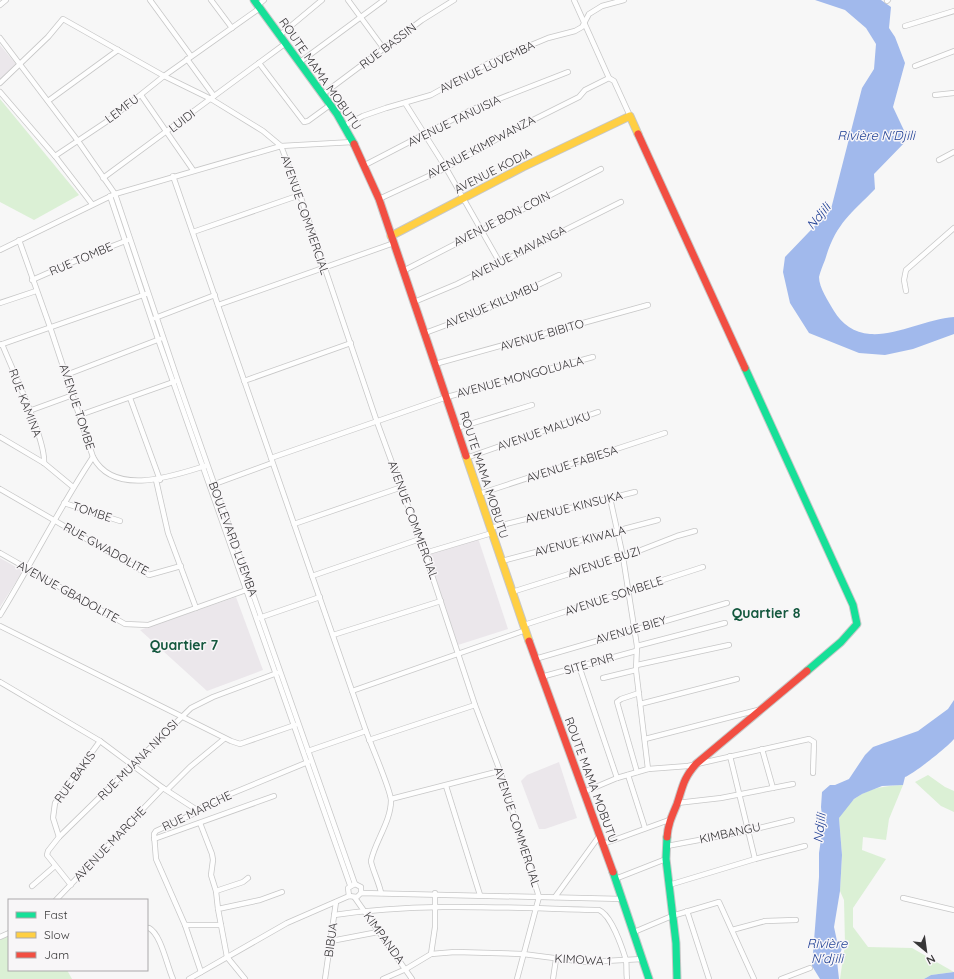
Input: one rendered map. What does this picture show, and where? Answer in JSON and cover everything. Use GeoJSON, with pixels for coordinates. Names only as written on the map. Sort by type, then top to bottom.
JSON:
{"type":"FeatureCollection","features":[{"type":"Feature","properties":{"kind":"street"},"geometry":{"type":"LineString","coordinates":[[0,5],[6,0]]}},
{"type":"Feature","properties":{"kind":"street"},"geometry":{"type":"LineString","coordinates":[[150,0],[189,58],[212,98]]}},
{"type":"Feature","properties":{"kind":"street"},"geometry":{"type":"LineString","coordinates":[[211,0],[232,28]]}},
{"type":"Feature","properties":{"kind":"street","name":"LEMFU"},"geometry":{"type":"LineString","coordinates":[[55,156],[78,141],[141,95],[164,76],[232,28],[257,4],[264,0]]}},
{"type":"Feature","properties":{"kind":"street"},"geometry":{"type":"LineString","coordinates":[[280,35],[322,0]]}},
{"type":"Feature","properties":{"kind":"street"},"geometry":{"type":"LineString","coordinates":[[348,0],[384,49]]}},
{"type":"Feature","properties":{"kind":"street"},"geometry":{"type":"LineString","coordinates":[[300,62],[384,0]]}},
{"type":"Feature","properties":{"kind":"street","name":"RUE BASSIN"},"geometry":{"type":"LineString","coordinates":[[323,94],[422,20],[454,0]]}},
{"type":"Feature","properties":{"kind":"street"},"geometry":{"type":"LineString","coordinates":[[574,0],[609,78],[614,81],[853,605],[857,624],[841,642],[696,764],[684,779],[677,803],[669,820],[666,859],[677,979]]}},
{"type":"Feature","properties":{"kind":"street","name":"AVENUE LUVEMBA"},"geometry":{"type":"LineString","coordinates":[[344,126],[363,116],[431,95],[487,64],[548,38],[575,31],[585,22],[589,14],[602,6],[624,0]]}},
{"type":"Feature","properties":{"kind":"street","name":"ROUTE MAMA MOBUTU"},"geometry":{"type":"LineString","coordinates":[[257,4],[323,94],[344,126],[354,142],[379,199],[541,677],[623,899],[649,979]]}},
{"type":"Feature","properties":{"kind":"street"},"geometry":{"type":"LineString","coordinates":[[905,26],[954,12]]}},
{"type":"Feature","properties":{"kind":"street"},"geometry":{"type":"LineString","coordinates":[[0,83],[48,37],[63,19],[164,76],[212,98],[263,132],[281,146]]}},
{"type":"Feature","properties":{"kind":"street","name":"BOULEVARD LUEMBA"},"geometry":{"type":"LineString","coordinates":[[0,38],[78,141],[104,178],[113,195],[145,294],[352,884]]}},
{"type":"Feature","properties":{"kind":"street","name":"LUIDI"},"geometry":{"type":"LineString","coordinates":[[104,178],[286,43]]}},
{"type":"Feature","properties":{"kind":"street"},"geometry":{"type":"LineString","coordinates":[[48,101],[118,50]]}},
{"type":"Feature","properties":{"kind":"street"},"geometry":{"type":"LineString","coordinates":[[915,66],[954,51]]}},
{"type":"Feature","properties":{"kind":"street"},"geometry":{"type":"LineString","coordinates":[[259,64],[304,122],[308,121],[330,105]]}},
{"type":"Feature","properties":{"kind":"street","name":"AVENUE TANUISIA"},"geometry":{"type":"LineString","coordinates":[[365,165],[473,109],[568,72]]}},
{"type":"Feature","properties":{"kind":"street","name":"AVENUE KIMPWANZA"},"geometry":{"type":"LineString","coordinates":[[379,199],[446,168],[582,94],[584,90],[609,78]]}},
{"type":"Feature","properties":{"kind":"street"},"geometry":{"type":"LineString","coordinates":[[0,92],[55,156],[92,204]]}},
{"type":"Feature","properties":{"kind":"street"},"geometry":{"type":"LineString","coordinates":[[936,95],[954,94]]}},
{"type":"Feature","properties":{"kind":"street"},"geometry":{"type":"LineString","coordinates":[[141,95],[193,170]]}},
{"type":"Feature","properties":{"kind":"street"},"geometry":{"type":"LineString","coordinates":[[405,103],[446,168],[500,263]]}},
{"type":"Feature","properties":{"kind":"street","name":"AVENUE KODIA"},"geometry":{"type":"LineString","coordinates":[[392,239],[463,198],[630,116]]}},
{"type":"Feature","properties":{"kind":"street"},"geometry":{"type":"LineString","coordinates":[[0,250],[113,195],[173,176],[281,146],[354,142]]}},
{"type":"Feature","properties":{"kind":"street","name":"AVENUE COMMERCIAL"},"geometry":{"type":"LineString","coordinates":[[281,146],[300,195],[377,422],[425,553],[475,705],[500,771],[539,897]]}},
{"type":"Feature","properties":{"kind":"street"},"geometry":{"type":"LineString","coordinates":[[939,160],[954,152]]}},
{"type":"Feature","properties":{"kind":"street","name":"AVENUE BON COIN"},"geometry":{"type":"LineString","coordinates":[[403,271],[601,169]]}},
{"type":"Feature","properties":{"kind":"street"},"geometry":{"type":"LineString","coordinates":[[173,176],[271,460],[391,799],[388,816],[371,862],[381,893]]}},
{"type":"Feature","properties":{"kind":"street"},"geometry":{"type":"LineString","coordinates":[[193,232],[300,195]]}},
{"type":"Feature","properties":{"kind":"street","name":"AVENUE MAVANGA"},"geometry":{"type":"LineString","coordinates":[[414,302],[500,263],[621,202]]}},
{"type":"Feature","properties":{"kind":"street"},"geometry":{"type":"LineString","coordinates":[[906,291],[904,280],[906,270],[954,228]]}},
{"type":"Feature","properties":{"kind":"street"},"geometry":{"type":"LineString","coordinates":[[218,305],[324,268],[392,239]]}},
{"type":"Feature","properties":{"kind":"street","name":"AVENUE TOMBE"},"geometry":{"type":"LineString","coordinates":[[19,240],[50,327],[93,457],[101,469],[121,478],[135,480],[158,480],[205,466]]}},
{"type":"Feature","properties":{"kind":"street","name":"RUE TOMBE"},"geometry":{"type":"LineString","coordinates":[[32,280],[89,254],[127,240]]}},
{"type":"Feature","properties":{"kind":"street","name":"AVENUE KILUMBU"},"geometry":{"type":"LineString","coordinates":[[425,334],[476,314],[559,275]]}},
{"type":"Feature","properties":{"kind":"street"},"geometry":{"type":"LineString","coordinates":[[0,303],[36,291]]}},
{"type":"Feature","properties":{"kind":"street"},"geometry":{"type":"LineString","coordinates":[[1,345],[145,294]]}},
{"type":"Feature","properties":{"kind":"street"},"geometry":{"type":"LineString","coordinates":[[154,318],[215,295]]}},
{"type":"Feature","properties":{"kind":"street","name":"AVENUE BIBITO"},"geometry":{"type":"LineString","coordinates":[[435,364],[648,305]]}},
{"type":"Feature","properties":{"kind":"street"},"geometry":{"type":"LineString","coordinates":[[66,375],[161,338]]}},
{"type":"Feature","properties":{"kind":"street"},"geometry":{"type":"LineString","coordinates":[[244,381],[351,343]]}},
{"type":"Feature","properties":{"kind":"street","name":"RUE KAMINA"},"geometry":{"type":"LineString","coordinates":[[1,345],[29,411],[44,453],[44,463]]}},
{"type":"Feature","properties":{"kind":"street","name":"AVENUE MONGOLUALA"},"geometry":{"type":"LineString","coordinates":[[212,485],[271,460],[447,397],[593,356]]}},
{"type":"Feature","properties":{"kind":"street"},"geometry":{"type":"LineString","coordinates":[[80,415],[176,382]]}},
{"type":"Feature","properties":{"kind":"street"},"geometry":{"type":"LineString","coordinates":[[29,411],[73,395]]}},
{"type":"Feature","properties":{"kind":"street"},"geometry":{"type":"LineString","coordinates":[[130,398],[158,480],[168,532],[196,608]]}},
{"type":"Feature","properties":{"kind":"street"},"geometry":{"type":"LineString","coordinates":[[457,428],[532,405]]}},
{"type":"Feature","properties":{"kind":"street","name":"AVENUE MALUKU"},"geometry":{"type":"LineString","coordinates":[[466,458],[598,412]]}},
{"type":"Feature","properties":{"kind":"street","name":"AVENUE FABIESA"},"geometry":{"type":"LineString","coordinates":[[479,494],[665,433]]}},
{"type":"Feature","properties":{"kind":"street"},"geometry":{"type":"LineString","coordinates":[[0,437],[44,463],[73,487]]}},
{"type":"Feature","properties":{"kind":"street"},"geometry":{"type":"LineString","coordinates":[[0,615],[28,570],[73,487],[93,457]]}},
{"type":"Feature","properties":{"kind":"street"},"geometry":{"type":"LineString","coordinates":[[294,524],[402,487]]}},
{"type":"Feature","properties":{"kind":"street","name":"RUE GWADOLITE"},"geometry":{"type":"LineString","coordinates":[[0,489],[149,575],[181,566]]}},
{"type":"Feature","properties":{"kind":"street","name":"AVENUE KINSUKA"},"geometry":{"type":"LineString","coordinates":[[425,553],[491,530],[635,492]]}},
{"type":"Feature","properties":{"kind":"street"},"geometry":{"type":"LineString","coordinates":[[610,498],[618,531],[637,648],[636,667],[648,769]]}},
{"type":"Feature","properties":{"kind":"street","name":"TOMBE"},"geometry":{"type":"LineString","coordinates":[[64,503],[120,521]]}},
{"type":"Feature","properties":{"kind":"street","name":"AVENUE KIWALA"},"geometry":{"type":"LineString","coordinates":[[502,561],[658,520]]}},
{"type":"Feature","properties":{"kind":"street","name":"AVENUE BUZI"},"geometry":{"type":"LineString","coordinates":[[512,592],[622,557],[677,536],[695,531]]}},
{"type":"Feature","properties":{"kind":"street"},"geometry":{"type":"LineString","coordinates":[[312,576],[420,539]]}},
{"type":"Feature","properties":{"kind":"street","name":"AVENUE GBADOLITE"},"geometry":{"type":"LineString","coordinates":[[0,553],[125,624],[148,625],[249,589]]}},
{"type":"Feature","properties":{"kind":"street","name":"AVENUE SOMBELE"},"geometry":{"type":"LineString","coordinates":[[352,691],[525,628],[703,566]]}},
{"type":"Feature","properties":{"kind":"street"},"geometry":{"type":"LineString","coordinates":[[259,618],[320,597]]}},
{"type":"Feature","properties":{"kind":"street"},"geometry":{"type":"LineString","coordinates":[[333,636],[441,601]]}},
{"type":"Feature","properties":{"kind":"street","name":"AVENUE BIEY"},"geometry":{"type":"LineString","coordinates":[[535,659],[633,629],[727,603]]}},
{"type":"Feature","properties":{"kind":"street","name":"SITE PNR"},"geometry":{"type":"LineString","coordinates":[[541,677],[725,623]]}},
{"type":"Feature","properties":{"kind":"street"},"geometry":{"type":"LineString","coordinates":[[0,626],[224,739],[240,744],[296,725]]}},
{"type":"Feature","properties":{"kind":"street"},"geometry":{"type":"LineString","coordinates":[[603,678],[636,667],[729,645]]}},
{"type":"Feature","properties":{"kind":"street"},"geometry":{"type":"LineString","coordinates":[[579,666],[617,778]]}},
{"type":"Feature","properties":{"kind":"street","name":"RUE MUANA NKOSI"},"geometry":{"type":"LineString","coordinates":[[71,885],[47,855],[48,851],[59,837],[134,765],[180,717],[201,702],[278,673]]}},
{"type":"Feature","properties":{"kind":"street"},"geometry":{"type":"LineString","coordinates":[[640,704],[737,679]]}},
{"type":"Feature","properties":{"kind":"street"},"geometry":{"type":"LineString","coordinates":[[0,682],[100,742],[197,810]]}},
{"type":"Feature","properties":{"kind":"street"},"geometry":{"type":"LineString","coordinates":[[638,772],[617,702],[621,699],[639,693]]}},
{"type":"Feature","properties":{"kind":"street"},"geometry":{"type":"LineString","coordinates":[[369,740],[475,705]]}},
{"type":"Feature","properties":{"kind":"street"},"geometry":{"type":"LineString","coordinates":[[645,739],[762,709]]}},
{"type":"Feature","properties":{"kind":"street","name":"BOULEVARD LUEMBA"},"geometry":{"type":"LineString","coordinates":[[296,725],[308,751],[309,761]]}},
{"type":"Feature","properties":{"kind":"street"},"geometry":{"type":"LineString","coordinates":[[308,751],[366,731]]}},
{"type":"Feature","properties":{"kind":"street","name":"AVENUE MARCHE"},"geometry":{"type":"LineString","coordinates":[[57,899],[165,789],[224,739]]}},
{"type":"Feature","properties":{"kind":"street"},"geometry":{"type":"LineString","coordinates":[[584,792],[617,778],[648,769],[696,764],[762,748],[812,739],[814,742],[813,773]]}},
{"type":"Feature","properties":{"kind":"street","name":"RUE BAKIS"},"geometry":{"type":"LineString","coordinates":[[59,837],[53,818],[55,803],[100,742]]}},
{"type":"Feature","properties":{"kind":"street"},"geometry":{"type":"LineString","coordinates":[[762,748],[773,788]]}},
{"type":"Feature","properties":{"kind":"street"},"geometry":{"type":"LineString","coordinates":[[730,756],[738,795],[755,859]]}},
{"type":"Feature","properties":{"kind":"street","name":"RUE MARCHE"},"geometry":{"type":"LineString","coordinates":[[201,972],[185,925],[156,859],[154,839],[156,831],[183,819],[216,800],[309,761]]}},
{"type":"Feature","properties":{"kind":"street"},"geometry":{"type":"LineString","coordinates":[[391,799],[500,771]]}},
{"type":"Feature","properties":{"kind":"street"},"geometry":{"type":"LineString","coordinates":[[628,775],[645,828]]}},
{"type":"Feature","properties":{"kind":"street"},"geometry":{"type":"LineString","coordinates":[[677,803],[738,795],[793,784]]}},
{"type":"Feature","properties":{"kind":"street"},"geometry":{"type":"LineString","coordinates":[[446,786],[480,895]]}},
{"type":"Feature","properties":{"kind":"street"},"geometry":{"type":"LineString","coordinates":[[154,839],[274,796]]}},
{"type":"Feature","properties":{"kind":"street"},"geometry":{"type":"LineString","coordinates":[[603,844],[669,820]]}},
{"type":"Feature","properties":{"kind":"street","name":"KIMBANGU"},"geometry":{"type":"LineString","coordinates":[[667,846],[747,831],[792,820]]}},
{"type":"Feature","properties":{"kind":"street"},"geometry":{"type":"LineString","coordinates":[[200,823],[212,854],[213,860],[210,869],[216,891],[227,957],[244,979]]}},
{"type":"Feature","properties":{"kind":"street"},"geometry":{"type":"LineString","coordinates":[[555,898],[600,835]]}},
{"type":"Feature","properties":{"kind":"street"},"geometry":{"type":"LineString","coordinates":[[669,885],[755,859],[805,846]]}},
{"type":"Feature","properties":{"kind":"street"},"geometry":{"type":"LineString","coordinates":[[615,879],[666,859]]}},
{"type":"Feature","properties":{"kind":"street"},"geometry":{"type":"LineString","coordinates":[[32,886],[55,866]]}},
{"type":"Feature","properties":{"kind":"street"},"geometry":{"type":"LineString","coordinates":[[216,891],[243,882],[248,878]]}},
{"type":"Feature","properties":{"kind":"street"},"geometry":{"type":"LineString","coordinates":[[349,896],[347,890],[352,884],[361,887],[361,893]]}},
{"type":"Feature","properties":{"kind":"street"},"geometry":{"type":"LineString","coordinates":[[218,910],[260,900],[282,892]]}},
{"type":"Feature","properties":{"kind":"street"},"geometry":{"type":"LineString","coordinates":[[189,979],[287,923],[349,896],[355,898],[361,893],[435,893],[623,899]]}},
{"type":"Feature","properties":{"kind":"street"},"geometry":{"type":"LineString","coordinates":[[383,979],[406,970],[431,954],[435,893]]}},
{"type":"Feature","properties":{"kind":"street"},"geometry":{"type":"LineString","coordinates":[[517,979],[539,897]]}},
{"type":"Feature","properties":{"kind":"street","name":"KIMPANDA"},"geometry":{"type":"LineString","coordinates":[[355,898],[412,979]]}},
{"type":"Feature","properties":{"kind":"street"},"geometry":{"type":"LineString","coordinates":[[903,898],[954,910]]}},
{"type":"Feature","properties":{"kind":"street","name":"BIBUA"},"geometry":{"type":"LineString","coordinates":[[325,979],[336,902]]}},
{"type":"Feature","properties":{"kind":"street"},"geometry":{"type":"LineString","coordinates":[[634,932],[672,916],[718,902],[754,979]]}},
{"type":"Feature","properties":{"kind":"street"},"geometry":{"type":"LineString","coordinates":[[334,915],[364,911],[435,906],[599,910],[603,912],[611,923],[626,961],[627,979]]}},
{"type":"Feature","properties":{"kind":"street"},"geometry":{"type":"LineString","coordinates":[[687,911],[708,979]]}},
{"type":"Feature","properties":{"kind":"street"},"geometry":{"type":"LineString","coordinates":[[732,930],[765,920],[796,920]]}},
{"type":"Feature","properties":{"kind":"street"},"geometry":{"type":"LineString","coordinates":[[185,925],[221,925]]}},
{"type":"Feature","properties":{"kind":"street"},"geometry":{"type":"LineString","coordinates":[[149,928],[153,930],[158,938],[173,979]]}},
{"type":"Feature","properties":{"kind":"street"},"geometry":{"type":"LineString","coordinates":[[331,940],[378,932]]}},
{"type":"Feature","properties":{"kind":"street","name":"KIMOWA 1"},"geometry":{"type":"LineString","coordinates":[[431,954],[455,952],[523,954],[585,962],[643,959]]}},
{"type":"Feature","properties":{"kind":"street"},"geometry":{"type":"LineString","coordinates":[[553,979],[556,959]]}},
{"type":"Feature","properties":{"kind":"street"},"geometry":{"type":"LineString","coordinates":[[781,979],[810,968]]}},
{"type":"Feature","properties":{"kind":"shaded area"},"geometry":{"type":"Polygon","coordinates":[[[0,45],[16,64],[0,80],[0,45]]]}},
{"type":"Feature","properties":{"kind":"shaded area"},"geometry":{"type":"Polygon","coordinates":[[[478,538],[508,629],[458,645],[428,555],[478,538]]]}},
{"type":"Feature","properties":{"kind":"shaded area"},"geometry":{"type":"Polygon","coordinates":[[[0,558],[23,571],[0,607],[0,558]]]}},
{"type":"Feature","properties":{"kind":"shaded area"},"geometry":{"type":"Polygon","coordinates":[[[236,597],[263,670],[207,691],[140,630],[236,597]]]}},
{"type":"Feature","properties":{"kind":"shaded area"},"geometry":{"type":"Polygon","coordinates":[[[559,762],[577,818],[545,829],[539,829],[521,781],[527,775],[559,762]]]}},
{"type":"Feature","properties":{"kind":"green space"},"geometry":{"type":"Polygon","coordinates":[[[0,99],[79,195],[34,220],[0,202],[0,99]]]}},
{"type":"Feature","properties":{"kind":"green space"},"geometry":{"type":"Polygon","coordinates":[[[928,775],[945,787],[954,791],[954,812],[941,806],[915,782],[928,775]]]}},
{"type":"Feature","properties":{"kind":"green space"},"geometry":{"type":"Polygon","coordinates":[[[903,785],[889,819],[886,840],[863,837],[862,850],[886,859],[853,908],[853,927],[868,947],[912,948],[954,972],[931,975],[924,979],[840,979],[845,944],[844,900],[840,891],[842,855],[839,818],[851,802],[858,796],[874,789],[903,785]]]}},
{"type":"Feature","properties":{"kind":"green space"},"geometry":{"type":"Polygon","coordinates":[[[8,936],[8,971],[68,971],[72,979],[0,979],[0,940],[8,936]]]}},
{"type":"Feature","properties":{"kind":"water","name":"Rivière N'Djili"},"geometry":{"type":"Polygon","coordinates":[[[815,0],[881,0],[891,7],[889,28],[895,37],[905,63],[893,107],[908,139],[874,174],[875,189],[851,213],[839,228],[829,247],[820,273],[819,281],[834,311],[841,320],[849,327],[859,332],[880,334],[901,330],[944,318],[954,317],[954,334],[913,349],[885,355],[859,353],[809,333],[790,303],[783,272],[785,257],[831,209],[862,88],[874,69],[876,44],[866,28],[845,10],[815,0]]]}},
{"type":"Feature","properties":{"kind":"water","name":"Rivière N'djili"},"geometry":{"type":"Polygon","coordinates":[[[954,700],[954,739],[951,743],[922,766],[905,777],[903,785],[882,786],[862,794],[854,799],[839,818],[842,855],[840,891],[834,927],[837,941],[843,946],[837,961],[839,979],[820,979],[812,966],[819,877],[819,853],[823,826],[821,807],[822,792],[830,785],[835,785],[849,779],[865,755],[873,747],[918,731],[948,709],[954,700]]]}},
{"type":"Feature","properties":{"kind":"water"},"geometry":{"type":"Polygon","coordinates":[[[954,972],[954,979],[924,979],[931,975],[954,972]]]}},
{"type":"Feature","properties":{"kind":"traffic: fast"},"geometry":{"type":"LineString","coordinates":[[254,0],[337,114],[354,144]]}},
{"type":"Feature","properties":{"kind":"traffic: fast"},"geometry":{"type":"LineString","coordinates":[[745,368],[853,605],[857,624],[841,642],[807,671]]}},
{"type":"Feature","properties":{"kind":"traffic: fast"},"geometry":{"type":"LineString","coordinates":[[667,837],[666,859],[676,943],[677,979]]}},
{"type":"Feature","properties":{"kind":"traffic: fast"},"geometry":{"type":"LineString","coordinates":[[613,872],[649,979]]}},
{"type":"Feature","properties":{"kind":"traffic: slow"},"geometry":{"type":"LineString","coordinates":[[391,236],[523,167],[630,116],[638,134]]}},
{"type":"Feature","properties":{"kind":"traffic: slow"},"geometry":{"type":"LineString","coordinates":[[466,456],[529,641]]}},
{"type":"Feature","properties":{"kind":"traffic: jam"},"geometry":{"type":"LineString","coordinates":[[638,134],[745,368]]}},
{"type":"Feature","properties":{"kind":"traffic: jam"},"geometry":{"type":"LineString","coordinates":[[354,144],[379,199],[466,456]]}},
{"type":"Feature","properties":{"kind":"traffic: jam"},"geometry":{"type":"LineString","coordinates":[[529,641],[613,872]]}},
{"type":"Feature","properties":{"kind":"traffic: jam"},"geometry":{"type":"LineString","coordinates":[[667,837],[669,824],[684,783],[688,774],[696,764],[807,671]]}},
{"type":"Feature","properties":{"kind":"district","name":"Quartier 8"},"geometry":{"type":"Point","coordinates":[766,613]}},
{"type":"Feature","properties":{"kind":"district","name":"Quartier 7"},"geometry":{"type":"Point","coordinates":[184,645]}},
{"type":"Feature","properties":{"kind":"water label","name":"Ndjili"},"geometry":{"type":"Point","coordinates":[818,216]}},
{"type":"Feature","properties":{"kind":"water label","name":"Ndjili"},"geometry":{"type":"Point","coordinates":[819,828]}}]}
